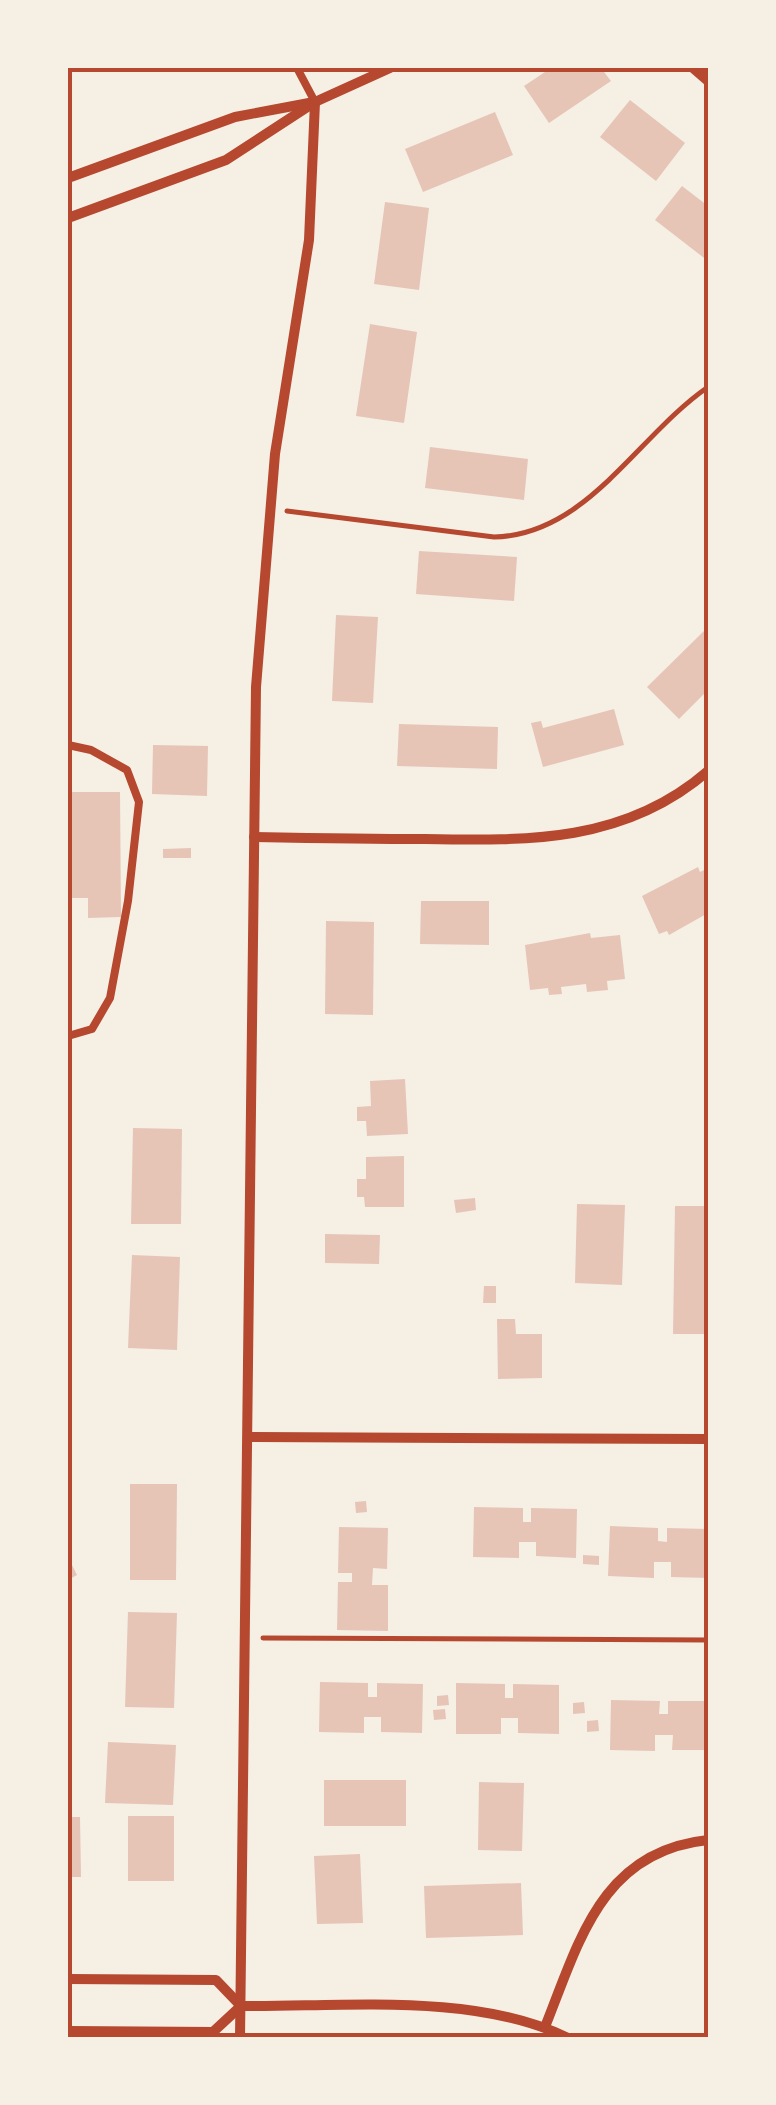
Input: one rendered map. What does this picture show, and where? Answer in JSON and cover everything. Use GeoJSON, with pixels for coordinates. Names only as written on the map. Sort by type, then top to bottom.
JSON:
{"type":"FeatureCollection","features":[{"type":"Feature","properties":{"kind":"street"},"geometry":{"type":"LineString","coordinates":[[68,215],[226,160],[315,102],[390,68]]}},
{"type":"Feature","properties":{"kind":"street"},"geometry":{"type":"LineString","coordinates":[[693,68],[708,82]]}},
{"type":"Feature","properties":{"kind":"street"},"geometry":{"type":"LineString","coordinates":[[68,178],[235,117],[315,102]]}},
{"type":"Feature","properties":{"kind":"street"},"geometry":{"type":"LineString","coordinates":[[240,2038],[258,638],[269,508],[308,240],[315,102]]}},
{"type":"Feature","properties":{"kind":"street"},"geometry":{"type":"LineString","coordinates":[[254,837],[556,838],[627,822],[659,808],[708,771]]}},
{"type":"Feature","properties":{"kind":"street"},"geometry":{"type":"LineString","coordinates":[[248,1437],[708,1439]]}},
{"type":"Feature","properties":{"kind":"street"},"geometry":{"type":"LineString","coordinates":[[542,2032],[588,1920],[601,1898],[638,1865],[660,1853],[708,1840]]}},
{"type":"Feature","properties":{"kind":"street"},"geometry":{"type":"LineString","coordinates":[[68,1979],[216,1980],[240,2006]]}},
{"type":"Feature","properties":{"kind":"street"},"geometry":{"type":"LineString","coordinates":[[68,2031],[213,2032],[240,2006],[466,2010],[568,2038]]}},
{"type":"Feature","properties":{"kind":"lane"},"geometry":{"type":"LineString","coordinates":[[298,68],[315,102]]}},
{"type":"Feature","properties":{"kind":"lane"},"geometry":{"type":"LineString","coordinates":[[68,746],[91,750],[127,770],[139,802],[128,901],[110,998],[92,1030],[68,1036]]}},
{"type":"Feature","properties":{"kind":"path"},"geometry":{"type":"LineString","coordinates":[[269,508],[494,537],[522,536],[549,528],[574,512],[682,405],[708,386]]}},
{"type":"Feature","properties":{"kind":"path"},"geometry":{"type":"LineString","coordinates":[[245,1638],[708,1640]]}},
{"type":"Feature","properties":{"kind":"building"},"geometry":{"type":"Polygon","coordinates":[[[551,68],[601,68],[611,81],[549,123],[524,86],[551,68]]]}},
{"type":"Feature","properties":{"kind":"building"},"geometry":{"type":"Polygon","coordinates":[[[630,100],[685,143],[656,181],[600,137],[630,100]]]}},
{"type":"Feature","properties":{"kind":"building"},"geometry":{"type":"Polygon","coordinates":[[[495,112],[513,155],[423,192],[405,149],[495,112]]]}},
{"type":"Feature","properties":{"kind":"building"},"geometry":{"type":"Polygon","coordinates":[[[682,186],[708,206],[708,261],[655,220],[682,186]]]}},
{"type":"Feature","properties":{"kind":"building"},"geometry":{"type":"Polygon","coordinates":[[[385,202],[429,208],[419,290],[374,284],[385,202]]]}},
{"type":"Feature","properties":{"kind":"building"},"geometry":{"type":"Polygon","coordinates":[[[370,324],[417,332],[404,423],[356,416],[370,324]]]}},
{"type":"Feature","properties":{"kind":"building"},"geometry":{"type":"Polygon","coordinates":[[[430,447],[528,459],[524,500],[425,488],[430,447]]]}},
{"type":"Feature","properties":{"kind":"building"},"geometry":{"type":"Polygon","coordinates":[[[419,551],[517,557],[514,601],[416,594],[419,551]]]}},
{"type":"Feature","properties":{"kind":"building"},"geometry":{"type":"Polygon","coordinates":[[[336,615],[378,617],[373,703],[332,701],[336,615]]]}},
{"type":"Feature","properties":{"kind":"building"},"geometry":{"type":"Polygon","coordinates":[[[708,627],[708,690],[679,719],[647,687],[708,627]]]}},
{"type":"Feature","properties":{"kind":"building"},"geometry":{"type":"Polygon","coordinates":[[[614,709],[624,745],[543,767],[531,723],[541,721],[543,728],[614,709]]]}},
{"type":"Feature","properties":{"kind":"building"},"geometry":{"type":"Polygon","coordinates":[[[399,724],[498,727],[497,769],[397,766],[399,724]]]}},
{"type":"Feature","properties":{"kind":"building"},"geometry":{"type":"Polygon","coordinates":[[[153,745],[208,746],[207,796],[152,794],[153,745]]]}},
{"type":"Feature","properties":{"kind":"building"},"geometry":{"type":"Polygon","coordinates":[[[68,792],[120,792],[121,917],[88,918],[88,898],[68,898],[68,792]]]}},
{"type":"Feature","properties":{"kind":"building"},"geometry":{"type":"Polygon","coordinates":[[[191,848],[191,858],[163,858],[163,849],[191,848]]]}},
{"type":"Feature","properties":{"kind":"building"},"geometry":{"type":"Polygon","coordinates":[[[698,867],[700,872],[708,868],[708,913],[669,935],[667,931],[659,934],[642,896],[698,867]]]}},
{"type":"Feature","properties":{"kind":"building"},"geometry":{"type":"Polygon","coordinates":[[[421,901],[489,901],[489,945],[420,944],[421,901]]]}},
{"type":"Feature","properties":{"kind":"building"},"geometry":{"type":"Polygon","coordinates":[[[326,921],[374,922],[373,1015],[325,1014],[326,921]]]}},
{"type":"Feature","properties":{"kind":"building"},"geometry":{"type":"Polygon","coordinates":[[[590,933],[591,938],[620,935],[625,979],[607,981],[608,990],[587,992],[586,984],[561,987],[562,994],[549,995],[548,988],[530,990],[525,945],[590,933]]]}},
{"type":"Feature","properties":{"kind":"building"},"geometry":{"type":"Polygon","coordinates":[[[405,1079],[408,1134],[367,1136],[366,1121],[357,1121],[357,1107],[371,1106],[370,1081],[405,1079]]]}},
{"type":"Feature","properties":{"kind":"building"},"geometry":{"type":"Polygon","coordinates":[[[133,1128],[182,1129],[181,1224],[131,1224],[133,1128]]]}},
{"type":"Feature","properties":{"kind":"building"},"geometry":{"type":"Polygon","coordinates":[[[404,1156],[404,1207],[365,1207],[364,1197],[357,1197],[357,1179],[366,1179],[366,1157],[404,1156]]]}},
{"type":"Feature","properties":{"kind":"building"},"geometry":{"type":"Polygon","coordinates":[[[475,1198],[476,1210],[456,1213],[454,1200],[475,1198]]]}},
{"type":"Feature","properties":{"kind":"building"},"geometry":{"type":"Polygon","coordinates":[[[577,1204],[625,1205],[622,1285],[575,1283],[577,1204]]]}},
{"type":"Feature","properties":{"kind":"building"},"geometry":{"type":"Polygon","coordinates":[[[675,1206],[708,1206],[708,1334],[673,1334],[675,1206]]]}},
{"type":"Feature","properties":{"kind":"building"},"geometry":{"type":"Polygon","coordinates":[[[325,1234],[380,1235],[379,1264],[325,1263],[325,1234]]]}},
{"type":"Feature","properties":{"kind":"building"},"geometry":{"type":"Polygon","coordinates":[[[132,1255],[180,1257],[177,1350],[128,1348],[132,1255]]]}},
{"type":"Feature","properties":{"kind":"building"},"geometry":{"type":"Polygon","coordinates":[[[484,1286],[496,1286],[496,1303],[483,1303],[484,1286]]]}},
{"type":"Feature","properties":{"kind":"building"},"geometry":{"type":"Polygon","coordinates":[[[497,1319],[515,1319],[516,1334],[542,1334],[542,1378],[498,1379],[497,1319]]]}},
{"type":"Feature","properties":{"kind":"building"},"geometry":{"type":"Polygon","coordinates":[[[130,1484],[177,1484],[176,1580],[130,1580],[130,1484]]]}},
{"type":"Feature","properties":{"kind":"building"},"geometry":{"type":"Polygon","coordinates":[[[366,1501],[367,1512],[356,1513],[355,1502],[366,1501]]]}},
{"type":"Feature","properties":{"kind":"building"},"geometry":{"type":"Polygon","coordinates":[[[474,1507],[523,1508],[523,1522],[531,1522],[531,1508],[577,1509],[576,1558],[536,1556],[536,1542],[519,1542],[519,1558],[473,1557],[474,1507]]]}},
{"type":"Feature","properties":{"kind":"building"},"geometry":{"type":"Polygon","coordinates":[[[610,1526],[658,1528],[658,1541],[667,1542],[667,1528],[708,1529],[708,1578],[671,1577],[671,1562],[654,1562],[654,1578],[608,1576],[610,1526]]]}},
{"type":"Feature","properties":{"kind":"building"},"geometry":{"type":"Polygon","coordinates":[[[339,1527],[388,1528],[387,1569],[373,1568],[372,1585],[388,1585],[388,1631],[337,1630],[338,1582],[352,1582],[352,1573],[338,1573],[339,1527]]]}},
{"type":"Feature","properties":{"kind":"building"},"geometry":{"type":"Polygon","coordinates":[[[583,1555],[599,1556],[599,1565],[583,1564],[583,1555]]]}},
{"type":"Feature","properties":{"kind":"building"},"geometry":{"type":"Polygon","coordinates":[[[68,1557],[77,1575],[68,1580],[68,1557]]]}},
{"type":"Feature","properties":{"kind":"building"},"geometry":{"type":"Polygon","coordinates":[[[128,1612],[177,1613],[174,1708],[125,1707],[128,1612]]]}},
{"type":"Feature","properties":{"kind":"building"},"geometry":{"type":"Polygon","coordinates":[[[320,1682],[368,1683],[368,1697],[377,1697],[377,1683],[423,1684],[422,1733],[381,1732],[381,1717],[364,1717],[364,1733],[319,1732],[320,1682]]]}},
{"type":"Feature","properties":{"kind":"building"},"geometry":{"type":"Polygon","coordinates":[[[456,1683],[505,1684],[505,1698],[513,1698],[513,1684],[559,1685],[559,1734],[518,1733],[518,1718],[501,1718],[501,1734],[456,1734],[456,1683]]]}},
{"type":"Feature","properties":{"kind":"building"},"geometry":{"type":"Polygon","coordinates":[[[448,1695],[449,1705],[437,1706],[437,1696],[448,1695]]]}},
{"type":"Feature","properties":{"kind":"building"},"geometry":{"type":"Polygon","coordinates":[[[611,1700],[660,1701],[659,1714],[668,1714],[668,1701],[708,1701],[708,1750],[672,1750],[673,1735],[655,1735],[655,1751],[610,1750],[611,1700]]]}},
{"type":"Feature","properties":{"kind":"building"},"geometry":{"type":"Polygon","coordinates":[[[584,1702],[585,1713],[573,1714],[573,1703],[584,1702]]]}},
{"type":"Feature","properties":{"kind":"building"},"geometry":{"type":"Polygon","coordinates":[[[445,1709],[446,1719],[434,1720],[433,1710],[445,1709]]]}},
{"type":"Feature","properties":{"kind":"building"},"geometry":{"type":"Polygon","coordinates":[[[598,1720],[599,1731],[587,1732],[587,1721],[598,1720]]]}},
{"type":"Feature","properties":{"kind":"building"},"geometry":{"type":"Polygon","coordinates":[[[108,1742],[176,1745],[173,1805],[105,1803],[108,1742]]]}},
{"type":"Feature","properties":{"kind":"building"},"geometry":{"type":"Polygon","coordinates":[[[324,1780],[406,1780],[406,1826],[324,1826],[324,1780]]]}},
{"type":"Feature","properties":{"kind":"building"},"geometry":{"type":"Polygon","coordinates":[[[479,1782],[524,1783],[522,1851],[478,1850],[479,1782]]]}},
{"type":"Feature","properties":{"kind":"building"},"geometry":{"type":"Polygon","coordinates":[[[128,1816],[174,1816],[174,1881],[128,1881],[128,1816]]]}},
{"type":"Feature","properties":{"kind":"building"},"geometry":{"type":"Polygon","coordinates":[[[68,1817],[80,1817],[81,1877],[68,1877],[68,1817]]]}},
{"type":"Feature","properties":{"kind":"building"},"geometry":{"type":"Polygon","coordinates":[[[360,1854],[363,1923],[317,1924],[314,1856],[360,1854]]]}},
{"type":"Feature","properties":{"kind":"building"},"geometry":{"type":"Polygon","coordinates":[[[521,1883],[523,1935],[426,1938],[424,1886],[521,1883]]]}}]}
